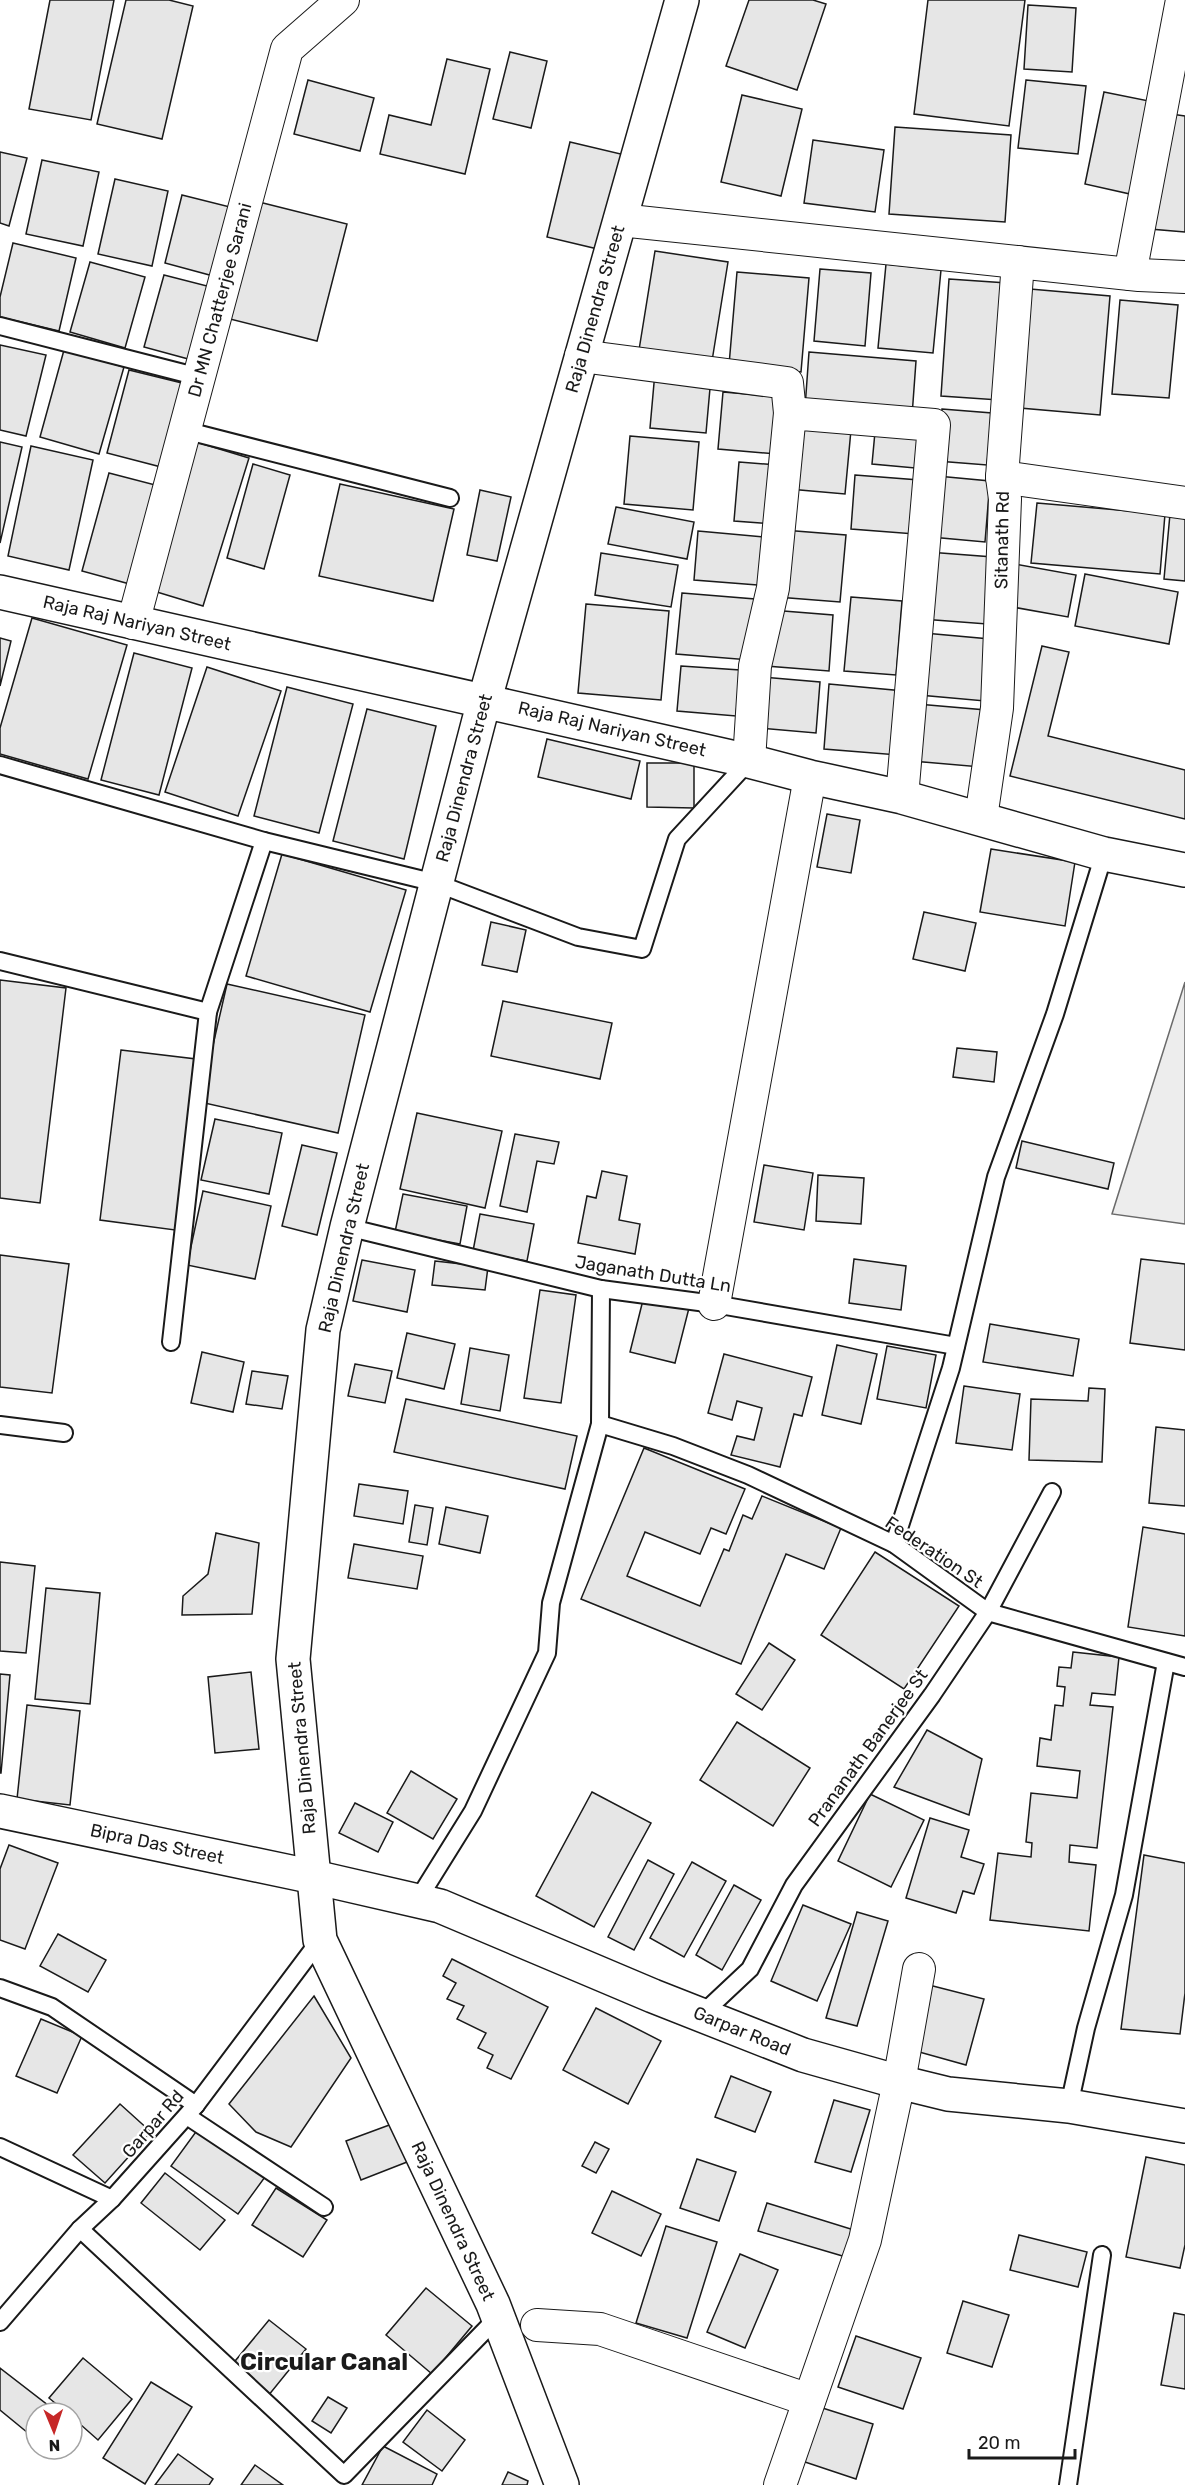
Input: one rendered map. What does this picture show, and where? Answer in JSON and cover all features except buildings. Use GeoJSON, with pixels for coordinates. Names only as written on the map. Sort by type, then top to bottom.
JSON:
{"type":"FeatureCollection","features":[{"type":"Feature","properties":{"kind":"main road","name":"Raja Dinendra Street"},"geometry":{"type":"LineString","coordinates":[[562,2485],[498,2317],[320,1940],[293,1659],[323,1330],[347,1227],[484,699],[682,0]]}},
{"type":"Feature","properties":{"kind":"main road","name":"Raja Raj Nariyan Street"},"geometry":{"type":"LineString","coordinates":[[0,592],[484,699],[749,761],[902,797],[1104,854],[1185,870]]}},
{"type":"Feature","properties":{"kind":"main road","name":"Bipra Das Street"},"geometry":{"type":"LineString","coordinates":[[0,1811],[314,1877]]}},
{"type":"Feature","properties":{"kind":"main road","name":"Garpar Road"},"geometry":{"type":"LineString","coordinates":[[314,1877],[440,1906],[803,2055],[948,2094],[1069,2106],[1185,2126]]}},
{"type":"Feature","properties":{"kind":"street","name":"Dr MN Chatterjee Sarani"},"geometry":{"type":"LineString","coordinates":[[133,623],[287,49],[343,0]]}},
{"type":"Feature","properties":{"kind":"street"},"geometry":{"type":"LineString","coordinates":[[1131,274],[1182,0]]}},
{"type":"Feature","properties":{"kind":"street"},"geometry":{"type":"LineString","coordinates":[[620,220],[1131,274],[1185,277]]}},
{"type":"Feature","properties":{"kind":"street","name":"Sitanath Rd"},"geometry":{"type":"LineString","coordinates":[[981,818],[997,708],[1005,499],[1002,477],[1018,262]]}},
{"type":"Feature","properties":{"kind":"street"},"geometry":{"type":"LineString","coordinates":[[581,356],[787,383],[789,414],[773,588],[755,666],[749,761]]}},
{"type":"Feature","properties":{"kind":"street"},"geometry":{"type":"LineString","coordinates":[[789,414],[934,425],[902,797]]}},
{"type":"Feature","properties":{"kind":"street"},"geometry":{"type":"LineString","coordinates":[[1002,477],[1185,503]]}},
{"type":"Feature","properties":{"kind":"street"},"geometry":{"type":"LineString","coordinates":[[714,1304],[810,777]]}},
{"type":"Feature","properties":{"kind":"street"},"geometry":{"type":"LineString","coordinates":[[780,2485],[865,2241],[899,2082],[919,1969]]}},
{"type":"Feature","properties":{"kind":"street"},"geometry":{"type":"LineString","coordinates":[[537,2325],[600,2329],[809,2400]]}},
{"type":"Feature","properties":{"kind":"lane"},"geometry":{"type":"LineString","coordinates":[[0,326],[199,377]]}},
{"type":"Feature","properties":{"kind":"lane"},"geometry":{"type":"LineString","coordinates":[[184,430],[450,498]]}},
{"type":"Feature","properties":{"kind":"lane"},"geometry":{"type":"LineString","coordinates":[[0,765],[264,841],[436,883],[578,937],[642,949],[677,839],[749,761]]}},
{"type":"Feature","properties":{"kind":"lane"},"geometry":{"type":"LineString","coordinates":[[171,1342],[208,1012],[264,841]]}},
{"type":"Feature","properties":{"kind":"lane"},"geometry":{"type":"LineString","coordinates":[[894,1544],[951,1368],[996,1177],[1055,1014],[1104,854]]}},
{"type":"Feature","properties":{"kind":"lane"},"geometry":{"type":"LineString","coordinates":[[0,961],[208,1012]]}},
{"type":"Feature","properties":{"kind":"lane","name":"Jaganath Dutta Ln"},"geometry":{"type":"LineString","coordinates":[[347,1227],[601,1289],[714,1304],[956,1346]]}},
{"type":"Feature","properties":{"kind":"lane"},"geometry":{"type":"LineString","coordinates":[[417,1901],[473,1811],[547,1653],[551,1603],[600,1424],[601,1289]]}},
{"type":"Feature","properties":{"kind":"lane","name":"Federation St"},"geometry":{"type":"LineString","coordinates":[[600,1424],[673,1446],[748,1475],[894,1544],[987,1612],[1185,1667]]}},
{"type":"Feature","properties":{"kind":"lane"},"geometry":{"type":"LineString","coordinates":[[0,1425],[64,1433]]}},
{"type":"Feature","properties":{"kind":"lane","name":"Prananath Banerjee St"},"geometry":{"type":"LineString","coordinates":[[701,2015],[750,1969],[794,1885],[932,1695],[987,1612],[1052,1492]]}},
{"type":"Feature","properties":{"kind":"lane"},"geometry":{"type":"LineString","coordinates":[[1069,2106],[1086,2028],[1124,1895],[1166,1662]]}},
{"type":"Feature","properties":{"kind":"lane","name":"Garpar Rd"},"geometry":{"type":"LineString","coordinates":[[0,2322],[80,2229],[112,2199],[192,2110],[320,1940]]}},
{"type":"Feature","properties":{"kind":"lane"},"geometry":{"type":"LineString","coordinates":[[0,1988],[52,2007],[324,2207]]}},
{"type":"Feature","properties":{"kind":"lane"},"geometry":{"type":"LineString","coordinates":[[0,2147],[112,2199]]}},
{"type":"Feature","properties":{"kind":"lane"},"geometry":{"type":"LineString","coordinates":[[80,2229],[344,2475],[498,2317]]}},
{"type":"Feature","properties":{"kind":"lane"},"geometry":{"type":"LineString","coordinates":[[1068,2485],[1102,2255]]}},
{"type":"Feature","properties":{"kind":"shaded area"},"geometry":{"type":"Polygon","coordinates":[[[1185,982],[1185,1224],[1112,1214],[1185,982]]]}},
{"type":"Feature","properties":{"kind":"district","name":"Circular Canal"},"geometry":{"type":"Point","coordinates":[324,2362]}}]}
